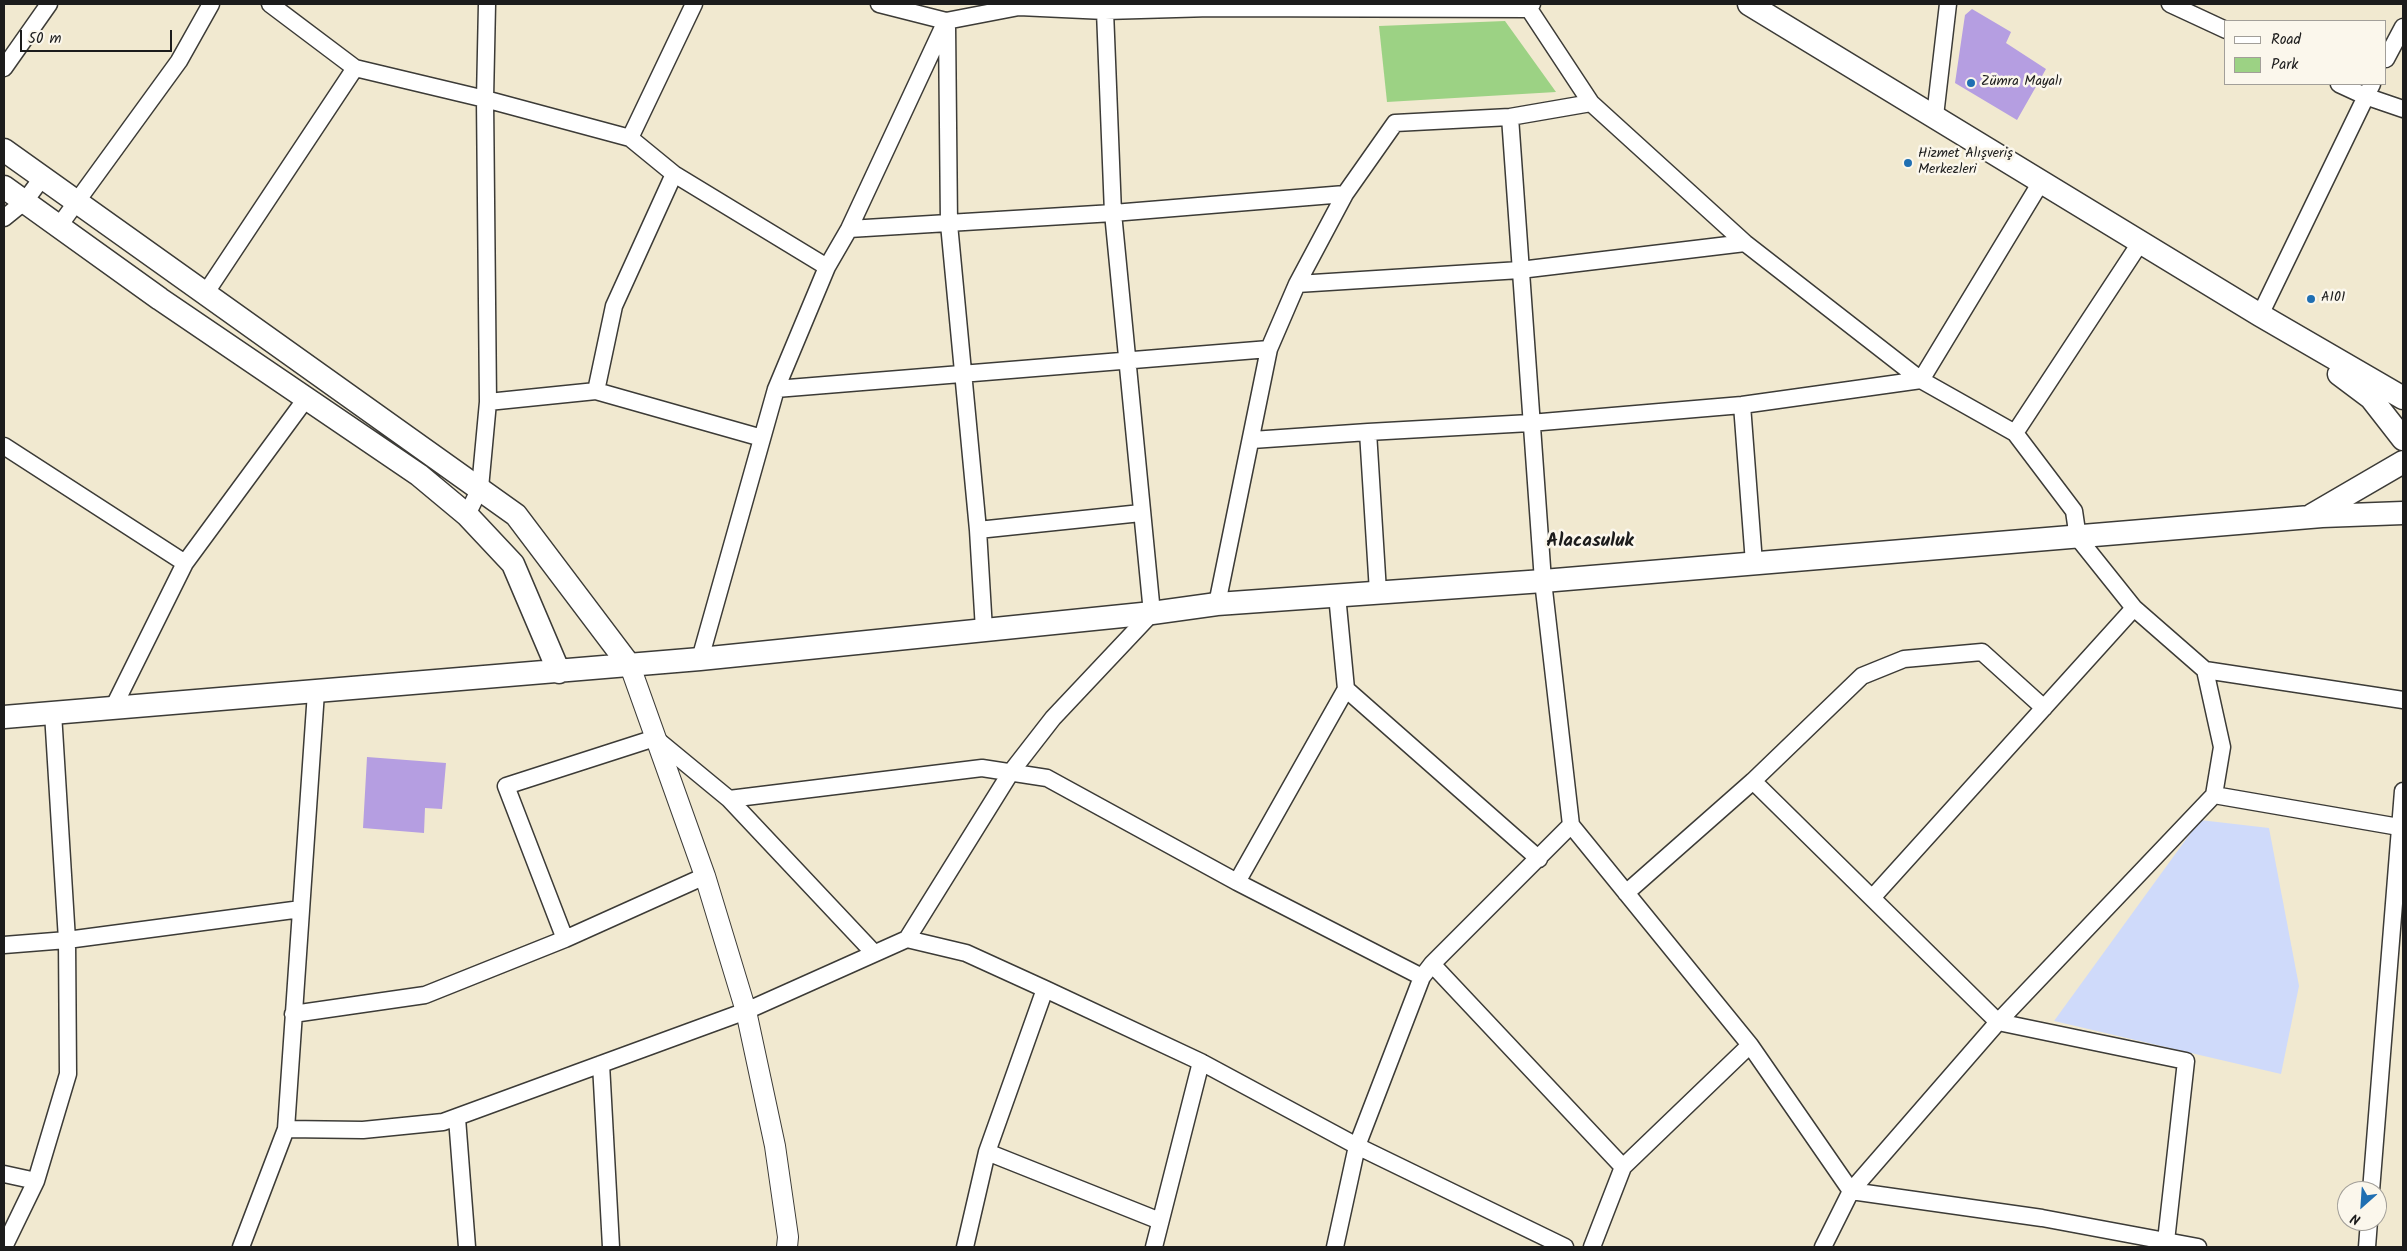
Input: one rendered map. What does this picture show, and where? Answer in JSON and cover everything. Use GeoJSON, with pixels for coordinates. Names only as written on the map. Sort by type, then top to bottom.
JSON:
{"type":"FeatureCollection","features":[{"type":"Feature","properties":{"kind":"main road"},"geometry":{"type":"LineString","coordinates":[[1748,4],[2260,315],[2403,398]]}},
{"type":"Feature","properties":{"kind":"main road"},"geometry":{"type":"LineString","coordinates":[[4,150],[516,515],[630,666]]}},
{"type":"Feature","properties":{"kind":"main road"},"geometry":{"type":"LineString","coordinates":[[4,186],[305,400],[419,475],[467,515],[513,564],[558,672]]}},
{"type":"Feature","properties":{"kind":"main road"},"geometry":{"type":"LineString","coordinates":[[2260,315],[2372,398],[2403,439]]}},
{"type":"Feature","properties":{"kind":"main road"},"geometry":{"type":"LineString","coordinates":[[2307,518],[2403,462]]}},
{"type":"Feature","properties":{"kind":"main road"},"geometry":{"type":"LineString","coordinates":[[4,717],[630,666],[1152,613],[1217,604],[2078,538],[2307,518],[2403,514]]}},
{"type":"Feature","properties":{"kind":"street"},"geometry":{"type":"LineString","coordinates":[[4,68],[49,4]]}},
{"type":"Feature","properties":{"kind":"street"},"geometry":{"type":"LineString","coordinates":[[59,226],[178,61],[211,4]]}},
{"type":"Feature","properties":{"kind":"street"},"geometry":{"type":"LineString","coordinates":[[270,4],[355,68],[484,99],[630,138],[674,174],[828,267]]}},
{"type":"Feature","properties":{"kind":"street"},"geometry":{"type":"LineString","coordinates":[[467,515],[480,488],[488,402],[484,99],[487,4]]}},
{"type":"Feature","properties":{"kind":"street"},"geometry":{"type":"LineString","coordinates":[[630,138],[694,4]]}},
{"type":"Feature","properties":{"kind":"street"},"geometry":{"type":"LineString","coordinates":[[879,4],[946,20],[1019,6],[1105,10],[1212,6],[1530,6],[1591,103],[1745,243],[1921,380],[2015,433],[2074,511],[2078,538],[2134,608],[2205,670],[2403,700]]}},
{"type":"Feature","properties":{"kind":"street"},"geometry":{"type":"LineString","coordinates":[[1935,116],[1948,4]]}},
{"type":"Feature","properties":{"kind":"street"},"geometry":{"type":"LineString","coordinates":[[2170,4],[2224,29]]}},
{"type":"Feature","properties":{"kind":"street"},"geometry":{"type":"LineString","coordinates":[[286,1129],[363,1130],[443,1122],[457,1118],[746,1011],[907,939],[1011,772],[1053,718],[1152,613],[1114,213],[1105,10]]}},
{"type":"Feature","properties":{"kind":"street"},"geometry":{"type":"LineString","coordinates":[[946,20],[949,224],[978,530],[984,630]]}},
{"type":"Feature","properties":{"kind":"street"},"geometry":{"type":"LineString","coordinates":[[700,659],[776,389],[828,267],[849,230],[946,20]]}},
{"type":"Feature","properties":{"kind":"street"},"geometry":{"type":"LineString","coordinates":[[2387,57],[2403,27]]}},
{"type":"Feature","properties":{"kind":"street"},"geometry":{"type":"LineString","coordinates":[[205,294],[355,68]]}},
{"type":"Feature","properties":{"kind":"street"},"geometry":{"type":"LineString","coordinates":[[2344,85],[2369,90],[2403,109]]}},
{"type":"Feature","properties":{"kind":"street"},"geometry":{"type":"LineString","coordinates":[[2260,315],[2369,90]]}},
{"type":"Feature","properties":{"kind":"street"},"geometry":{"type":"LineString","coordinates":[[1217,604],[1252,440],[1269,349],[1297,284],[1345,194],[1395,123],[1510,117],[1591,103]]}},
{"type":"Feature","properties":{"kind":"street"},"geometry":{"type":"LineString","coordinates":[[1510,117],[1530,423],[1543,580],[1570,825],[1750,1045],[1851,1191],[2042,1218],[2198,1247]]}},
{"type":"Feature","properties":{"kind":"street"},"geometry":{"type":"LineString","coordinates":[[596,391],[614,306],[674,174]]}},
{"type":"Feature","properties":{"kind":"street"},"geometry":{"type":"LineString","coordinates":[[4,218],[25,202],[42,178]]}},
{"type":"Feature","properties":{"kind":"street"},"geometry":{"type":"LineString","coordinates":[[1921,380],[2042,182]]}},
{"type":"Feature","properties":{"kind":"street"},"geometry":{"type":"LineString","coordinates":[[849,230],[1114,213],[1345,194]]}},
{"type":"Feature","properties":{"kind":"street"},"geometry":{"type":"LineString","coordinates":[[2015,433],[2140,242]]}},
{"type":"Feature","properties":{"kind":"street"},"geometry":{"type":"LineString","coordinates":[[1297,284],[1520,270],[1745,243]]}},
{"type":"Feature","properties":{"kind":"street"},"geometry":{"type":"LineString","coordinates":[[776,389],[1269,349]]}},
{"type":"Feature","properties":{"kind":"street"},"geometry":{"type":"LineString","coordinates":[[1252,440],[1530,423],[1742,404],[1921,380]]}},
{"type":"Feature","properties":{"kind":"street"},"geometry":{"type":"LineString","coordinates":[[488,402],[596,391],[762,438]]}},
{"type":"Feature","properties":{"kind":"street"},"geometry":{"type":"LineString","coordinates":[[113,708],[185,563],[305,400]]}},
{"type":"Feature","properties":{"kind":"street"},"geometry":{"type":"LineString","coordinates":[[1742,404],[1754,563]]}},
{"type":"Feature","properties":{"kind":"street"},"geometry":{"type":"LineString","coordinates":[[1368,432],[1378,592]]}},
{"type":"Feature","properties":{"kind":"street"},"geometry":{"type":"LineString","coordinates":[[4,446],[185,563]]}},
{"type":"Feature","properties":{"kind":"street"},"geometry":{"type":"LineString","coordinates":[[978,530],[1141,513]]}},
{"type":"Feature","properties":{"kind":"street"},"geometry":{"type":"LineString","coordinates":[[1237,882],[1346,689],[1337,595]]}},
{"type":"Feature","properties":{"kind":"street"},"geometry":{"type":"LineString","coordinates":[[1872,898],[2134,608]]}},
{"type":"Feature","properties":{"kind":"street"},"geometry":{"type":"LineString","coordinates":[[1626,893],[1753,781],[1862,676],[1904,659],[1982,652],[2044,708]]}},
{"type":"Feature","properties":{"kind":"street"},"geometry":{"type":"LineString","coordinates":[[630,666],[704,876],[746,1011],[775,1146],[788,1237],[787,1247]]}},
{"type":"Feature","properties":{"kind":"street"},"geometry":{"type":"LineString","coordinates":[[1823,1247],[1851,1191],[1998,1022],[2214,795],[2222,747],[2205,670]]}},
{"type":"Feature","properties":{"kind":"street"},"geometry":{"type":"LineString","coordinates":[[1346,689],[1539,859]]}},
{"type":"Feature","properties":{"kind":"street"},"geometry":{"type":"LineString","coordinates":[[241,1247],[286,1129],[316,692]]}},
{"type":"Feature","properties":{"kind":"street"},"geometry":{"type":"LineString","coordinates":[[4,1247],[36,1182],[68,1074],[66,940],[53,713]]}},
{"type":"Feature","properties":{"kind":"street"},"geometry":{"type":"LineString","coordinates":[[655,738],[729,799],[874,953]]}},
{"type":"Feature","properties":{"kind":"street"},"geometry":{"type":"LineString","coordinates":[[565,939],[506,786],[655,738]]}},
{"type":"Feature","properties":{"kind":"street"},"geometry":{"type":"LineString","coordinates":[[729,799],[982,768],[1047,778],[1237,882],[1422,977]]}},
{"type":"Feature","properties":{"kind":"street"},"geometry":{"type":"LineString","coordinates":[[1753,781],[1998,1022],[2186,1061],[2166,1241]]}},
{"type":"Feature","properties":{"kind":"street"},"geometry":{"type":"LineString","coordinates":[[2372,1181],[2403,791]]}},
{"type":"Feature","properties":{"kind":"street"},"geometry":{"type":"LineString","coordinates":[[2214,795],[2399,827]]}},
{"type":"Feature","properties":{"kind":"street"},"geometry":{"type":"LineString","coordinates":[[1335,1247],[1357,1146],[1422,977],[1432,964],[1539,859],[1570,825]]}},
{"type":"Feature","properties":{"kind":"street"},"geometry":{"type":"LineString","coordinates":[[293,1014],[425,995],[565,939],[704,876]]}},
{"type":"Feature","properties":{"kind":"street"},"geometry":{"type":"LineString","coordinates":[[4,945],[66,940],[301,909]]}},
{"type":"Feature","properties":{"kind":"street"},"geometry":{"type":"LineString","coordinates":[[907,939],[966,953],[1201,1062],[1357,1146],[1559,1246]]}},
{"type":"Feature","properties":{"kind":"street"},"geometry":{"type":"LineString","coordinates":[[1432,964],[1623,1167]]}},
{"type":"Feature","properties":{"kind":"street"},"geometry":{"type":"LineString","coordinates":[[965,1247],[987,1152],[1045,989]]}},
{"type":"Feature","properties":{"kind":"street"},"geometry":{"type":"LineString","coordinates":[[1592,1247],[1623,1167],[1750,1045]]}},
{"type":"Feature","properties":{"kind":"street"},"geometry":{"type":"LineString","coordinates":[[1154,1247],[1201,1062]]}},
{"type":"Feature","properties":{"kind":"street"},"geometry":{"type":"LineString","coordinates":[[601,1064],[611,1247]]}},
{"type":"Feature","properties":{"kind":"street"},"geometry":{"type":"LineString","coordinates":[[457,1118],[467,1247]]}},
{"type":"Feature","properties":{"kind":"street"},"geometry":{"type":"LineString","coordinates":[[987,1152],[1160,1221]]}},
{"type":"Feature","properties":{"kind":"street"},"geometry":{"type":"LineString","coordinates":[[4,1174],[36,1182]]}},
{"type":"Feature","properties":{"kind":"street"},"geometry":{"type":"LineString","coordinates":[[2367,1247],[2368,1231]]}},
{"type":"Feature","properties":{"kind":"shaded area"},"geometry":{"type":"Polygon","coordinates":[[[2200,820],[2269,828],[2299,986],[2281,1074],[2054,1021],[2200,820]]]}},
{"type":"Feature","properties":{"kind":"green space"},"geometry":{"type":"Polygon","coordinates":[[[1505,21],[1556,92],[1387,102],[1379,26],[1505,21]]]}},
{"type":"Feature","properties":{"kind":"building"},"geometry":{"type":"Polygon","coordinates":[[[1972,9],[2011,32],[2006,43],[2046,69],[2017,120],[1955,83],[1965,15],[1972,9]]]}},
{"type":"Feature","properties":{"kind":"building"},"geometry":{"type":"Polygon","coordinates":[[[367,757],[446,763],[442,809],[425,808],[424,833],[363,828],[367,757]]]}},
{"type":"Feature","properties":{"kind":"place","name":"Zümra Mayalı"},"geometry":{"type":"Point","coordinates":[1971,83]}},
{"type":"Feature","properties":{"kind":"place","name":"Hizmet Alışveriş Merkezleri"},"geometry":{"type":"Point","coordinates":[1908,163]}},
{"type":"Feature","properties":{"kind":"place","name":"A101"},"geometry":{"type":"Point","coordinates":[2311,299]}},
{"type":"Feature","properties":{"kind":"district","name":"Alacasuluk"},"geometry":{"type":"Point","coordinates":[1590,543]}}]}
